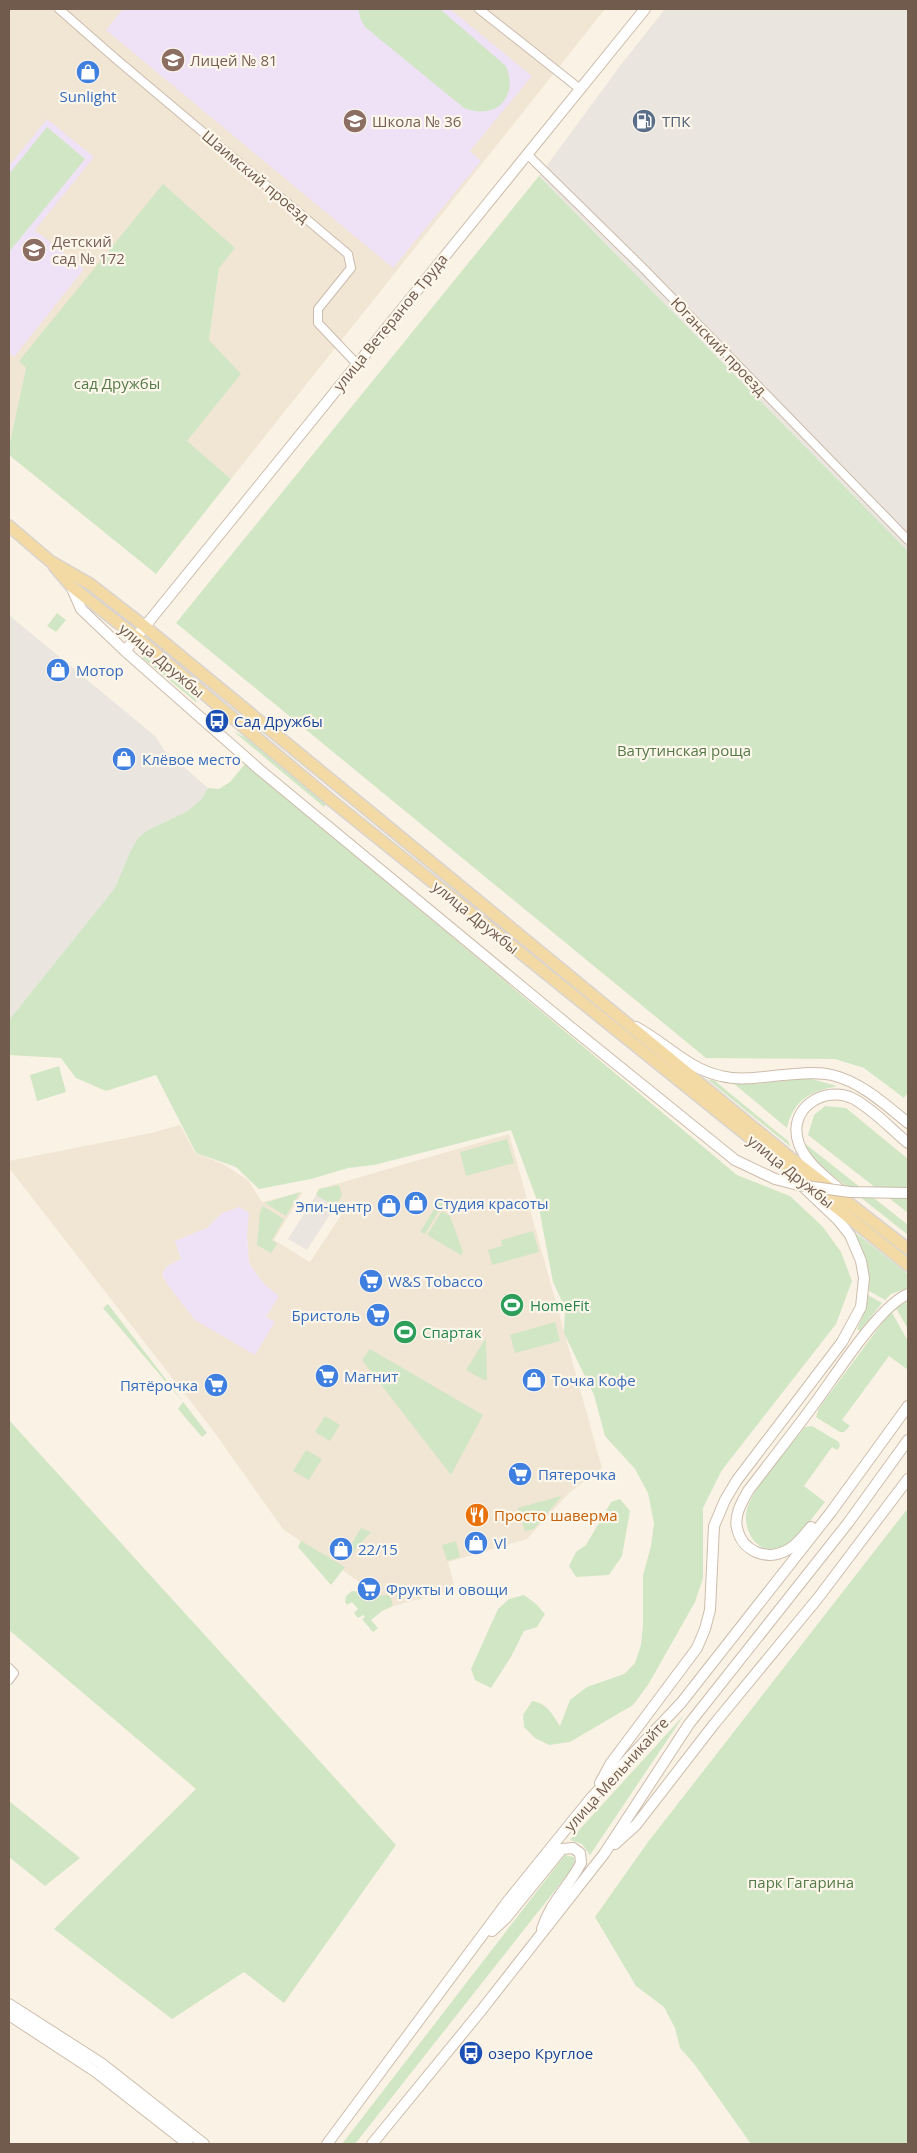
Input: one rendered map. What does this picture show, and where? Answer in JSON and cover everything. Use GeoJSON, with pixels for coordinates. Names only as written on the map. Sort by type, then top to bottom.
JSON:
{"type":"FeatureCollection","features":[{"type":"Feature","properties":{"kind":"main road","name":"улица Ветеранов Труда"},"geometry":{"type":"LineString","coordinates":[[125,651],[356,363],[646,9]]}},
{"type":"Feature","properties":{"kind":"main road","name":"улица Дружбы"},"geometry":{"type":"LineString","coordinates":[[9,526],[50,561],[71,586],[136,637],[332,801],[908,1265]]}},
{"type":"Feature","properties":{"kind":"main road","name":"улица Дружбы"},"geometry":{"type":"LineString","coordinates":[[50,561],[90,584],[144,626],[787,1155],[908,1249]]}},
{"type":"Feature","properties":{"kind":"main road"},"geometry":{"type":"LineString","coordinates":[[71,586],[81,609],[125,651],[260,770],[734,1160],[775,1179],[798,1186],[850,1192],[908,1193]]}},
{"type":"Feature","properties":{"kind":"main road"},"geometry":{"type":"LineString","coordinates":[[625,1022],[649,1034],[679,1057],[708,1073],[742,1079],[808,1073],[830,1074],[866,1090],[907,1118]]}},
{"type":"Feature","properties":{"kind":"main road"},"geometry":{"type":"LineString","coordinates":[[865,1215],[799,1146],[796,1129],[801,1112],[816,1098],[834,1094],[843,1096],[865,1106],[908,1143]]}},
{"type":"Feature","properties":{"kind":"main road"},"geometry":{"type":"LineString","coordinates":[[591,1798],[611,1764],[697,1648],[710,1610],[714,1526],[725,1500],[842,1342],[861,1307],[864,1278],[861,1261],[850,1235],[838,1220],[811,1196],[781,1162]]}},
{"type":"Feature","properties":{"kind":"main road"},"geometry":{"type":"LineString","coordinates":[[831,1512],[814,1524],[798,1542],[779,1554],[759,1554],[750,1549],[740,1536],[737,1527],[737,1515],[748,1491],[868,1332],[890,1305],[908,1294]]}},
{"type":"Feature","properties":{"kind":"main road","name":"улица Мельникайте"},"geometry":{"type":"LineString","coordinates":[[327,2144],[507,1902],[591,1798],[681,1703],[831,1512],[908,1406]]}},
{"type":"Feature","properties":{"kind":"main road","name":"улица Мельникайте"},"geometry":{"type":"LineString","coordinates":[[372,2144],[604,1854],[689,1724],[848,1523],[908,1440]]}},
{"type":"Feature","properties":{"kind":"main road"},"geometry":{"type":"LineString","coordinates":[[604,1854],[636,1825],[715,1723],[818,1598],[908,1479]]}},
{"type":"Feature","properties":{"kind":"main road"},"geometry":{"type":"LineString","coordinates":[[478,1943],[506,1918],[562,1849],[573,1848],[580,1853],[581,1863],[546,1915],[539,1937]]}},
{"type":"Feature","properties":{"kind":"main road"},"geometry":{"type":"LineString","coordinates":[[9,2004],[101,2063],[204,2144]]}},
{"type":"Feature","properties":{"kind":"main road"},"geometry":{"type":"LineString","coordinates":[[9,2015],[96,2072],[188,2144]]}},
{"type":"Feature","properties":{"kind":"street","name":"Шаимский проезд"},"geometry":{"type":"LineString","coordinates":[[59,9],[348,254],[351,268],[318,309],[318,323],[356,363]]}},
{"type":"Feature","properties":{"kind":"street"},"geometry":{"type":"LineString","coordinates":[[479,9],[580,89]]}},
{"type":"Feature","properties":{"kind":"street","name":"Юганский проезд"},"geometry":{"type":"LineString","coordinates":[[527,154],[644,269],[908,540]]}},
{"type":"Feature","properties":{"kind":"street"},"geometry":{"type":"LineString","coordinates":[[9,1680],[12,1670]]}},
{"type":"Feature","properties":{"kind":"shaded area"},"geometry":{"type":"Polygon","coordinates":[[[9,9],[605,9],[231,479],[187,441],[240,375],[209,340],[219,268],[19,360],[26,368],[9,447],[9,9]]]}},
{"type":"Feature","properties":{"kind":"shaded area","name":"Школа № 36"},"geometry":{"type":"Polygon","coordinates":[[[123,9],[450,9],[532,76],[470,151],[481,161],[393,268],[106,30],[123,9]]]}},
{"type":"Feature","properties":{"kind":"shaded area"},"geometry":{"type":"Polygon","coordinates":[[[665,9],[908,9],[908,551],[539,176],[623,62],[665,9]]]}},
{"type":"Feature","properties":{"kind":"shaded area","name":"Детский сад № 172"},"geometry":{"type":"Polygon","coordinates":[[[47,119],[94,157],[35,230],[84,269],[14,357],[9,352],[9,166],[47,119]]]}},
{"type":"Feature","properties":{"kind":"shaded area"},"geometry":{"type":"Polygon","coordinates":[[[9,615],[155,736],[164,750],[208,788],[201,800],[186,812],[148,830],[130,852],[115,888],[9,1020],[9,615]]]}},
{"type":"Feature","properties":{"kind":"shaded area"},"geometry":{"type":"Polygon","coordinates":[[[180,1125],[195,1153],[221,1163],[248,1180],[262,1202],[303,1192],[274,1240],[310,1262],[344,1211],[316,1194],[319,1189],[509,1134],[602,1468],[569,1493],[527,1539],[448,1562],[455,1589],[394,1606],[283,1529],[212,1429],[9,1168],[9,1161],[151,1133],[180,1125]],[[222,1213],[207,1228],[175,1241],[181,1259],[167,1266],[162,1274],[167,1284],[274,1322],[266,1317],[278,1297],[263,1283],[249,1263],[248,1213],[222,1213]]]}},
{"type":"Feature","properties":{"kind":"shaded area"},"geometry":{"type":"Polygon","coordinates":[[[316,1195],[335,1207],[307,1250],[288,1239],[316,1195]]]}},
{"type":"Feature","properties":{"kind":"shaded area"},"geometry":{"type":"Polygon","coordinates":[[[240,1207],[249,1213],[247,1236],[249,1263],[263,1283],[279,1296],[266,1317],[275,1322],[255,1355],[195,1320],[167,1284],[162,1274],[167,1266],[181,1259],[175,1241],[207,1228],[222,1213],[240,1207]]]}},
{"type":"Feature","properties":{"kind":"green space"},"geometry":{"type":"Polygon","coordinates":[[[358,9],[440,9],[506,66],[509,77],[507,96],[502,104],[495,109],[476,111],[464,108],[365,27],[358,9]]]}},
{"type":"Feature","properties":{"kind":"green space"},"geometry":{"type":"Polygon","coordinates":[[[47,127],[85,159],[9,252],[9,174],[47,127]]]}},
{"type":"Feature","properties":{"kind":"green space","name":"Ватутинская роща"},"geometry":{"type":"Polygon","coordinates":[[[539,176],[908,551],[908,1092],[904,1098],[864,1068],[835,1059],[706,1058],[176,623],[539,176]]]}},
{"type":"Feature","properties":{"kind":"green space","name":"сад Дружбы"},"geometry":{"type":"Polygon","coordinates":[[[163,184],[235,248],[219,268],[209,340],[241,374],[187,441],[231,479],[156,574],[9,455],[9,447],[26,368],[19,361],[163,184]]]}},
{"type":"Feature","properties":{"kind":"green space"},"geometry":{"type":"Polygon","coordinates":[[[57,613],[66,620],[56,632],[47,626],[57,613]]]}},
{"type":"Feature","properties":{"kind":"green space"},"geometry":{"type":"Polygon","coordinates":[[[140,656],[145,656],[185,687],[197,701],[196,702],[140,656]]]}},
{"type":"Feature","properties":{"kind":"green space"},"geometry":{"type":"Polygon","coordinates":[[[233,731],[252,741],[326,804],[324,807],[233,731]]]}},
{"type":"Feature","properties":{"kind":"green space"},"geometry":{"type":"Polygon","coordinates":[[[245,764],[737,1175],[790,1196],[823,1227],[841,1252],[852,1281],[836,1324],[722,1470],[703,1508],[703,1578],[695,1602],[648,1685],[633,1705],[570,1742],[549,1745],[535,1738],[524,1727],[523,1715],[532,1701],[537,1702],[549,1710],[560,1726],[570,1700],[587,1687],[624,1674],[635,1663],[641,1645],[643,1625],[643,1575],[651,1546],[654,1523],[648,1493],[635,1469],[605,1436],[594,1395],[564,1333],[565,1308],[553,1282],[538,1203],[511,1130],[374,1165],[348,1168],[311,1179],[259,1189],[236,1167],[196,1153],[156,1075],[106,1091],[76,1078],[61,1058],[9,1055],[9,1020],[115,888],[138,838],[148,830],[186,812],[201,800],[208,788],[219,789],[230,782],[245,764]]]}},
{"type":"Feature","properties":{"kind":"green space"},"geometry":{"type":"Polygon","coordinates":[[[59,1066],[66,1092],[37,1101],[30,1075],[59,1066]]]}},
{"type":"Feature","properties":{"kind":"green space"},"geometry":{"type":"Polygon","coordinates":[[[808,1078],[837,1086],[804,1098],[794,1110],[787,1128],[733,1083],[755,1084],[808,1078]]]}},
{"type":"Feature","properties":{"kind":"green space"},"geometry":{"type":"Polygon","coordinates":[[[707,1079],[715,1081],[788,1141],[791,1147],[707,1079]]]}},
{"type":"Feature","properties":{"kind":"green space"},"geometry":{"type":"Polygon","coordinates":[[[825,1106],[846,1108],[908,1159],[908,1213],[808,1135],[814,1115],[825,1106]]]}},
{"type":"Feature","properties":{"kind":"green space"},"geometry":{"type":"Polygon","coordinates":[[[507,1139],[514,1163],[466,1176],[460,1152],[507,1139]]]}},
{"type":"Feature","properties":{"kind":"green space"},"geometry":{"type":"Polygon","coordinates":[[[803,1142],[908,1225],[908,1235],[816,1162],[809,1155],[803,1142]]]}},
{"type":"Feature","properties":{"kind":"green space"},"geometry":{"type":"Polygon","coordinates":[[[339,1185],[342,1195],[335,1207],[316,1195],[319,1189],[339,1185]]]}},
{"type":"Feature","properties":{"kind":"green space"},"geometry":{"type":"Polygon","coordinates":[[[300,1192],[286,1216],[265,1203],[300,1192]]]}},
{"type":"Feature","properties":{"kind":"green space"},"geometry":{"type":"Polygon","coordinates":[[[441,1198],[445,1201],[425,1234],[420,1232],[441,1198]]]}},
{"type":"Feature","properties":{"kind":"green space"},"geometry":{"type":"Polygon","coordinates":[[[263,1206],[284,1219],[272,1240],[277,1244],[271,1253],[257,1245],[260,1212],[263,1206]]]}},
{"type":"Feature","properties":{"kind":"green space"},"geometry":{"type":"Polygon","coordinates":[[[442,1211],[450,1216],[463,1252],[461,1255],[427,1235],[442,1211]]]}},
{"type":"Feature","properties":{"kind":"green space"},"geometry":{"type":"Polygon","coordinates":[[[852,1230],[908,1274],[908,1288],[891,1294],[885,1300],[869,1291],[869,1274],[866,1259],[852,1230]]]}},
{"type":"Feature","properties":{"kind":"green space"},"geometry":{"type":"Polygon","coordinates":[[[533,1231],[539,1252],[492,1265],[488,1250],[502,1246],[501,1240],[533,1231]]]}},
{"type":"Feature","properties":{"kind":"green space"},"geometry":{"type":"Polygon","coordinates":[[[868,1295],[882,1303],[860,1331],[857,1329],[868,1295]]]}},
{"type":"Feature","properties":{"kind":"green space"},"geometry":{"type":"Polygon","coordinates":[[[908,1301],[908,1329],[896,1308],[908,1301]]]}},
{"type":"Feature","properties":{"kind":"green space"},"geometry":{"type":"Polygon","coordinates":[[[108,1304],[207,1433],[202,1437],[178,1409],[183,1402],[103,1308],[108,1304]]]}},
{"type":"Feature","properties":{"kind":"green space"},"geometry":{"type":"Polygon","coordinates":[[[891,1311],[908,1341],[908,1370],[889,1356],[842,1420],[850,1426],[844,1432],[840,1432],[816,1417],[819,1408],[891,1311]]]}},
{"type":"Feature","properties":{"kind":"green space"},"geometry":{"type":"Polygon","coordinates":[[[555,1322],[560,1341],[515,1353],[510,1335],[555,1322]]]}},
{"type":"Feature","properties":{"kind":"green space"},"geometry":{"type":"Polygon","coordinates":[[[486,1338],[487,1380],[484,1380],[466,1370],[486,1338]]]}},
{"type":"Feature","properties":{"kind":"green space"},"geometry":{"type":"Polygon","coordinates":[[[370,1349],[483,1415],[451,1475],[362,1360],[370,1349]]]}},
{"type":"Feature","properties":{"kind":"green space"},"geometry":{"type":"Polygon","coordinates":[[[325,1416],[340,1425],[330,1441],[315,1432],[325,1416]]]}},
{"type":"Feature","properties":{"kind":"green space"},"geometry":{"type":"Polygon","coordinates":[[[9,1420],[396,1845],[284,2003],[244,1972],[172,2019],[54,1929],[196,1789],[9,1630],[9,1420]]]}},
{"type":"Feature","properties":{"kind":"green space"},"geometry":{"type":"Polygon","coordinates":[[[812,1426],[839,1442],[840,1446],[837,1450],[832,1447],[804,1486],[825,1502],[792,1541],[777,1549],[768,1549],[760,1546],[749,1533],[746,1524],[746,1515],[752,1496],[805,1427],[812,1426]]]}},
{"type":"Feature","properties":{"kind":"green space"},"geometry":{"type":"Polygon","coordinates":[[[306,1450],[322,1459],[309,1480],[293,1471],[306,1450]]]}},
{"type":"Feature","properties":{"kind":"green space"},"geometry":{"type":"Polygon","coordinates":[[[561,1496],[534,1529],[525,1531],[518,1508],[561,1496]]]}},
{"type":"Feature","properties":{"kind":"green space"},"geometry":{"type":"Polygon","coordinates":[[[620,1499],[630,1511],[622,1556],[609,1575],[576,1577],[569,1566],[576,1552],[586,1545],[611,1502],[620,1499]]]}},
{"type":"Feature","properties":{"kind":"green space","name":"парк Гагарина"},"geometry":{"type":"Polygon","coordinates":[[[908,1508],[908,2144],[751,2144],[695,2065],[680,2048],[675,2028],[664,2007],[636,1986],[595,1917],[648,1842],[908,1508]]]}},
{"type":"Feature","properties":{"kind":"green space"},"geometry":{"type":"Polygon","coordinates":[[[361,1528],[371,1532],[350,1558],[344,1557],[361,1528]]]}},
{"type":"Feature","properties":{"kind":"green space"},"geometry":{"type":"Polygon","coordinates":[[[301,1541],[345,1567],[331,1585],[298,1547],[301,1541]]]}},
{"type":"Feature","properties":{"kind":"green space"},"geometry":{"type":"Polygon","coordinates":[[[456,1541],[460,1557],[447,1561],[442,1545],[456,1541]]]}},
{"type":"Feature","properties":{"kind":"green space"},"geometry":{"type":"Polygon","coordinates":[[[352,1591],[361,1592],[362,1597],[390,1595],[393,1606],[382,1611],[371,1620],[378,1628],[373,1632],[362,1619],[365,1617],[363,1615],[358,1618],[354,1613],[358,1609],[352,1602],[347,1605],[345,1602],[346,1596],[352,1591]]]}},
{"type":"Feature","properties":{"kind":"green space"},"geometry":{"type":"Polygon","coordinates":[[[524,1595],[545,1614],[537,1627],[524,1631],[512,1655],[491,1688],[475,1680],[471,1669],[498,1609],[509,1599],[524,1595]]]}},
{"type":"Feature","properties":{"kind":"green space"},"geometry":{"type":"Polygon","coordinates":[[[684,1715],[590,1855],[582,1844],[570,1840],[684,1715]]]}},
{"type":"Feature","properties":{"kind":"green space"},"geometry":{"type":"Polygon","coordinates":[[[9,1801],[80,1858],[45,1886],[9,1857],[9,1801]]]}},
{"type":"Feature","properties":{"kind":"green space"},"geometry":{"type":"Polygon","coordinates":[[[565,1855],[574,1857],[575,1865],[355,2144],[342,2144],[565,1855]]]}},
{"type":"Feature","properties":{"kind":"place","name":"Лицей № 81"},"geometry":{"type":"Point","coordinates":[173,60]}},
{"type":"Feature","properties":{"kind":"place","name":"Sunlight"},"geometry":{"type":"Point","coordinates":[88,72]}},
{"type":"Feature","properties":{"kind":"place","name":"Школа № 36"},"geometry":{"type":"Point","coordinates":[355,121]}},
{"type":"Feature","properties":{"kind":"place","name":"ТПК"},"geometry":{"type":"Point","coordinates":[644,121]}},
{"type":"Feature","properties":{"kind":"place","name":"Детский сад № 172"},"geometry":{"type":"Point","coordinates":[34,250]}},
{"type":"Feature","properties":{"kind":"place","name":"Мотор"},"geometry":{"type":"Point","coordinates":[58,670]}},
{"type":"Feature","properties":{"kind":"place","name":"Сад Дружбы"},"geometry":{"type":"Point","coordinates":[217,721]}},
{"type":"Feature","properties":{"kind":"place","name":"Клёвое место"},"geometry":{"type":"Point","coordinates":[124,759]}},
{"type":"Feature","properties":{"kind":"place","name":"Студия красоты"},"geometry":{"type":"Point","coordinates":[416,1203]}},
{"type":"Feature","properties":{"kind":"place","name":"Эпи-центр"},"geometry":{"type":"Point","coordinates":[389,1206]}},
{"type":"Feature","properties":{"kind":"place","name":"W&S Tobacco"},"geometry":{"type":"Point","coordinates":[371,1281]}},
{"type":"Feature","properties":{"kind":"place","name":"HomeFit"},"geometry":{"type":"Point","coordinates":[512,1305]}},
{"type":"Feature","properties":{"kind":"place","name":"Бристоль"},"geometry":{"type":"Point","coordinates":[378,1315]}},
{"type":"Feature","properties":{"kind":"place","name":"Спартак"},"geometry":{"type":"Point","coordinates":[405,1332]}},
{"type":"Feature","properties":{"kind":"place","name":"Магнит"},"geometry":{"type":"Point","coordinates":[327,1376]}},
{"type":"Feature","properties":{"kind":"place","name":"Точка Кофе"},"geometry":{"type":"Point","coordinates":[534,1380]}},
{"type":"Feature","properties":{"kind":"place","name":"Пятёрочка"},"geometry":{"type":"Point","coordinates":[216,1385]}},
{"type":"Feature","properties":{"kind":"place","name":"Пятерочка"},"geometry":{"type":"Point","coordinates":[520,1474]}},
{"type":"Feature","properties":{"kind":"place","name":"Просто шаверма"},"geometry":{"type":"Point","coordinates":[477,1515]}},
{"type":"Feature","properties":{"kind":"place","name":"Vl"},"geometry":{"type":"Point","coordinates":[476,1543]}},
{"type":"Feature","properties":{"kind":"place","name":"22/15"},"geometry":{"type":"Point","coordinates":[341,1549]}},
{"type":"Feature","properties":{"kind":"place","name":"Фрукты и овощи"},"geometry":{"type":"Point","coordinates":[369,1589]}},
{"type":"Feature","properties":{"kind":"place","name":"озеро Круглое"},"geometry":{"type":"Point","coordinates":[471,2053]}}]}
